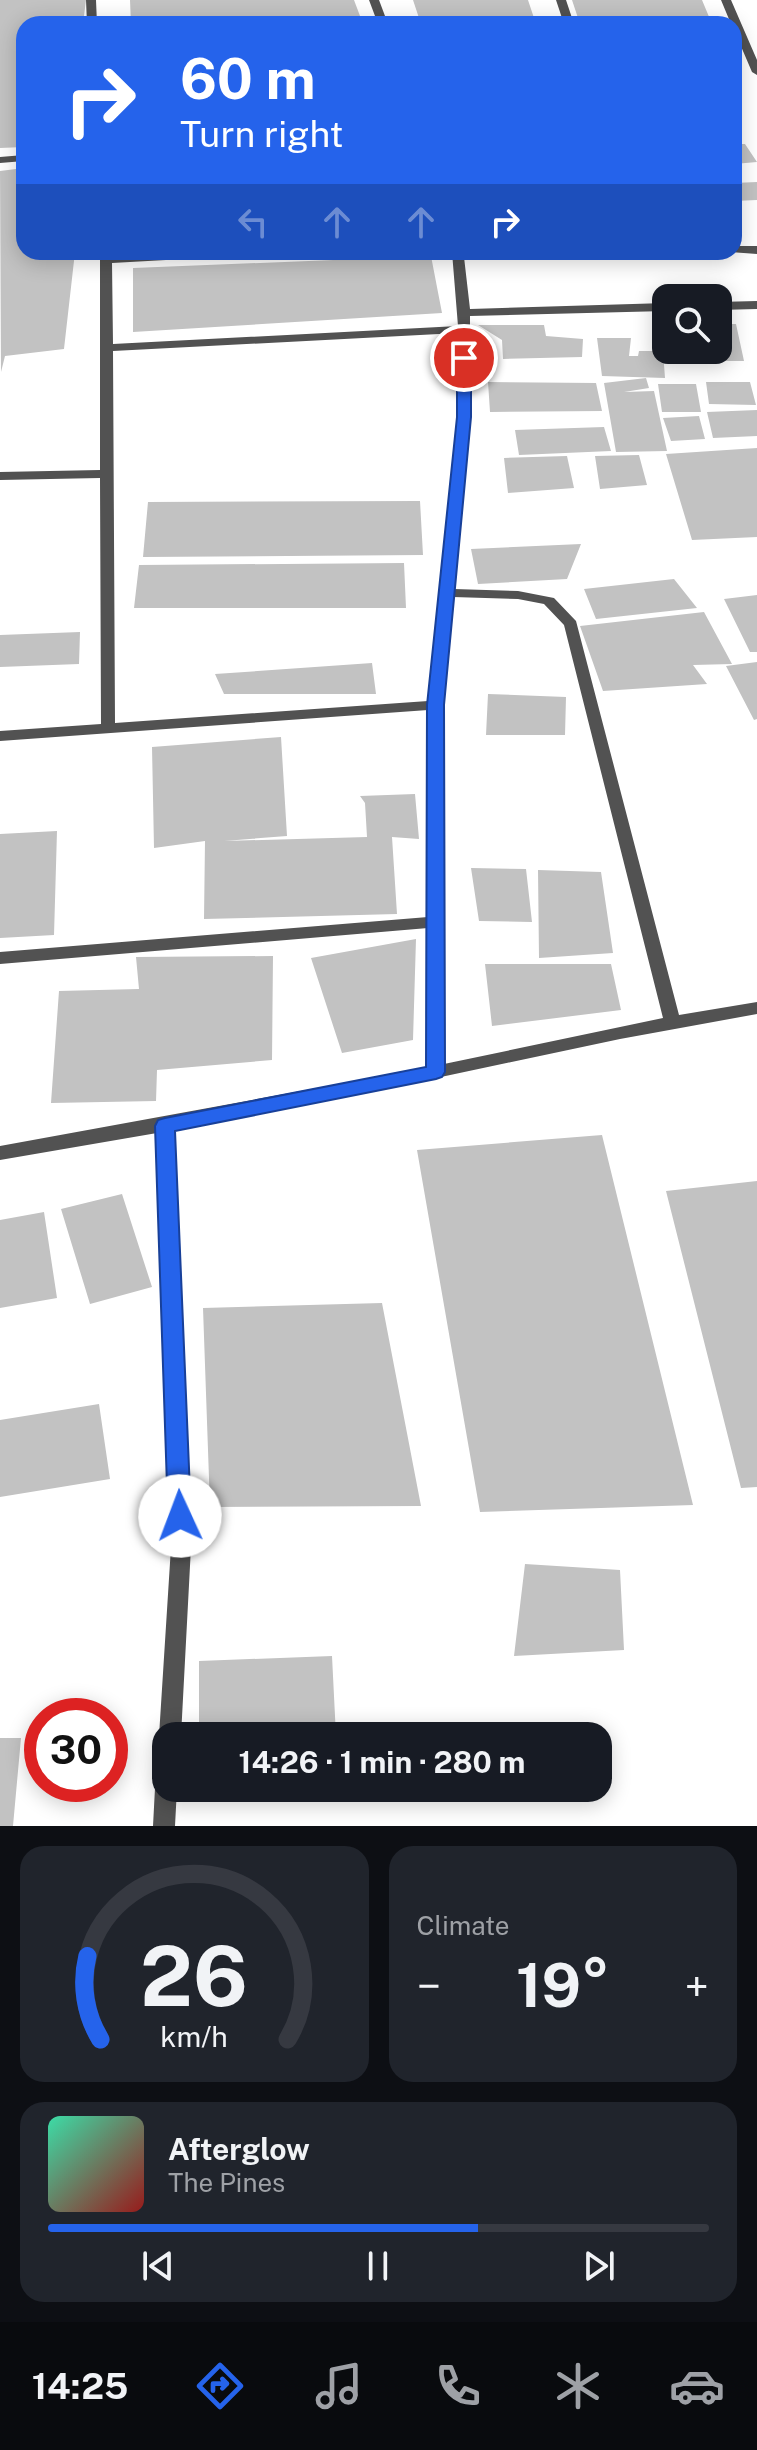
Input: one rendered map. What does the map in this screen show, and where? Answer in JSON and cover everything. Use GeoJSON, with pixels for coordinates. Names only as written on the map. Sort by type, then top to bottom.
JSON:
{"type":"FeatureCollection","features":[{"type":"Feature","properties":{"kind":"street"},"geometry":{"type":"LineString","coordinates":[[742,32],[753,54],[757,72]]}},
{"type":"Feature","properties":{"kind":"street"},"geometry":{"type":"LineString","coordinates":[[106,260],[108,729]]}},
{"type":"Feature","properties":{"kind":"street"},"geometry":{"type":"LineString","coordinates":[[436,1072],[435,705],[464,417],[464,313],[459,260]]}},
{"type":"Feature","properties":{"kind":"street"},"geometry":{"type":"LineString","coordinates":[[732,306],[757,305]]}},
{"type":"Feature","properties":{"kind":"street"},"geometry":{"type":"LineString","coordinates":[[464,313],[652,307]]}},
{"type":"Feature","properties":{"kind":"street"},"geometry":{"type":"LineString","coordinates":[[106,348],[463,329]]}},
{"type":"Feature","properties":{"kind":"street"},"geometry":{"type":"LineString","coordinates":[[0,476],[107,474]]}},
{"type":"Feature","properties":{"kind":"street"},"geometry":{"type":"LineString","coordinates":[[446,593],[518,595],[549,601],[571,624],[672,1020]]}},
{"type":"Feature","properties":{"kind":"street"},"geometry":{"type":"LineString","coordinates":[[0,736],[435,705]]}},
{"type":"Feature","properties":{"kind":"street"},"geometry":{"type":"LineString","coordinates":[[0,958],[435,922]]}},
{"type":"Feature","properties":{"kind":"street"},"geometry":{"type":"LineString","coordinates":[[0,1153],[165,1126],[436,1072],[672,1020],[757,1008]]}},
{"type":"Feature","properties":{"kind":"street"},"geometry":{"type":"LineString","coordinates":[[165,1126],[181,1547],[171,1722]]}},
{"type":"Feature","properties":{"kind":"street"},"geometry":{"type":"LineString","coordinates":[[164,1826],[165,1802]]}},
{"type":"Feature","properties":{"kind":"building"},"geometry":{"type":"Polygon","coordinates":[[[0,0],[86,0],[84,16],[16,16],[16,147],[0,148],[0,0]]]}},
{"type":"Feature","properties":{"kind":"building"},"geometry":{"type":"Polygon","coordinates":[[[130,0],[354,0],[360,16],[131,16],[130,0]]]}},
{"type":"Feature","properties":{"kind":"building"},"geometry":{"type":"Polygon","coordinates":[[[413,0],[528,0],[533,16],[418,16],[413,0]]]}},
{"type":"Feature","properties":{"kind":"building"},"geometry":{"type":"Polygon","coordinates":[[[572,0],[702,0],[709,16],[577,16],[572,0]]]}},
{"type":"Feature","properties":{"kind":"building"},"geometry":{"type":"Polygon","coordinates":[[[742,144],[745,144],[757,162],[742,163],[742,144]]]}},
{"type":"Feature","properties":{"kind":"building"},"geometry":{"type":"Polygon","coordinates":[[[16,169],[16,260],[74,260],[64,349],[5,356],[1,372],[0,171],[16,169]]]}},
{"type":"Feature","properties":{"kind":"building"},"geometry":{"type":"Polygon","coordinates":[[[757,182],[757,200],[742,201],[742,183],[757,182]]]}},
{"type":"Feature","properties":{"kind":"building"},"geometry":{"type":"Polygon","coordinates":[[[332,260],[432,260],[442,313],[133,332],[133,268],[332,260]]]}},
{"type":"Feature","properties":{"kind":"building"},"geometry":{"type":"Polygon","coordinates":[[[732,324],[736,324],[744,361],[732,361],[732,324]]]}},
{"type":"Feature","properties":{"kind":"building"},"geometry":{"type":"Polygon","coordinates":[[[478,325],[544,325],[546,336],[583,339],[582,357],[503,359],[502,340],[478,325]]]}},
{"type":"Feature","properties":{"kind":"building"},"geometry":{"type":"Polygon","coordinates":[[[597,338],[631,338],[629,356],[638,356],[639,351],[652,351],[652,364],[664,364],[665,378],[602,376],[597,338]]]}},
{"type":"Feature","properties":{"kind":"building"},"geometry":{"type":"Polygon","coordinates":[[[646,378],[649,388],[624,392],[654,391],[667,451],[616,452],[604,383],[646,378]]]}},
{"type":"Feature","properties":{"kind":"building"},"geometry":{"type":"Polygon","coordinates":[[[488,382],[596,383],[602,411],[490,412],[488,382]]]}},
{"type":"Feature","properties":{"kind":"building"},"geometry":{"type":"Polygon","coordinates":[[[706,382],[750,382],[756,405],[709,404],[706,382]]]}},
{"type":"Feature","properties":{"kind":"building"},"geometry":{"type":"Polygon","coordinates":[[[658,384],[696,384],[701,412],[662,412],[658,384]]]}},
{"type":"Feature","properties":{"kind":"building"},"geometry":{"type":"Polygon","coordinates":[[[757,410],[757,436],[713,438],[707,412],[757,410]]]}},
{"type":"Feature","properties":{"kind":"building"},"geometry":{"type":"Polygon","coordinates":[[[699,416],[705,439],[671,441],[663,418],[699,416]]]}},
{"type":"Feature","properties":{"kind":"building"},"geometry":{"type":"Polygon","coordinates":[[[604,427],[611,451],[519,455],[515,430],[604,427]]]}},
{"type":"Feature","properties":{"kind":"building"},"geometry":{"type":"Polygon","coordinates":[[[757,448],[757,537],[692,540],[666,454],[757,448]]]}},
{"type":"Feature","properties":{"kind":"building"},"geometry":{"type":"Polygon","coordinates":[[[639,455],[647,485],[600,489],[595,456],[639,455]]]}},
{"type":"Feature","properties":{"kind":"building"},"geometry":{"type":"Polygon","coordinates":[[[567,456],[574,488],[508,493],[504,458],[567,456]]]}},
{"type":"Feature","properties":{"kind":"building"},"geometry":{"type":"Polygon","coordinates":[[[420,501],[423,555],[143,557],[148,502],[420,501]]]}},
{"type":"Feature","properties":{"kind":"building"},"geometry":{"type":"Polygon","coordinates":[[[581,544],[567,579],[478,584],[471,549],[581,544]]]}},
{"type":"Feature","properties":{"kind":"building"},"geometry":{"type":"Polygon","coordinates":[[[404,563],[406,608],[134,608],[139,565],[404,563]]]}},
{"type":"Feature","properties":{"kind":"building"},"geometry":{"type":"Polygon","coordinates":[[[674,579],[697,608],[596,619],[584,589],[674,579]]]}},
{"type":"Feature","properties":{"kind":"building"},"geometry":{"type":"Polygon","coordinates":[[[757,595],[757,652],[750,652],[724,599],[757,595]]]}},
{"type":"Feature","properties":{"kind":"building"},"geometry":{"type":"Polygon","coordinates":[[[704,612],[732,664],[693,665],[707,684],[603,691],[580,626],[704,612]]]}},
{"type":"Feature","properties":{"kind":"building"},"geometry":{"type":"Polygon","coordinates":[[[80,632],[79,664],[0,667],[0,635],[80,632]]]}},
{"type":"Feature","properties":{"kind":"building"},"geometry":{"type":"Polygon","coordinates":[[[757,662],[757,719],[754,720],[726,666],[757,662]]]}},
{"type":"Feature","properties":{"kind":"building"},"geometry":{"type":"Polygon","coordinates":[[[372,663],[376,694],[224,694],[215,674],[372,663]]]}},
{"type":"Feature","properties":{"kind":"building"},"geometry":{"type":"Polygon","coordinates":[[[488,694],[566,697],[565,735],[486,735],[488,694]]]}},
{"type":"Feature","properties":{"kind":"building"},"geometry":{"type":"Polygon","coordinates":[[[281,737],[287,836],[224,841],[367,837],[365,803],[360,796],[415,794],[419,839],[392,837],[397,914],[204,919],[205,841],[154,848],[152,747],[281,737]]]}},
{"type":"Feature","properties":{"kind":"building"},"geometry":{"type":"Polygon","coordinates":[[[57,831],[54,935],[0,938],[0,834],[57,831]]]}},
{"type":"Feature","properties":{"kind":"building"},"geometry":{"type":"Polygon","coordinates":[[[471,868],[526,869],[532,922],[479,921],[471,868]]]}},
{"type":"Feature","properties":{"kind":"building"},"geometry":{"type":"Polygon","coordinates":[[[538,870],[601,872],[613,953],[539,958],[538,870]]]}},
{"type":"Feature","properties":{"kind":"building"},"geometry":{"type":"Polygon","coordinates":[[[416,939],[413,1040],[342,1053],[311,958],[416,939]]]}},
{"type":"Feature","properties":{"kind":"building"},"geometry":{"type":"Polygon","coordinates":[[[273,956],[272,1060],[157,1070],[156,1101],[51,1103],[59,991],[139,989],[136,957],[273,956]]]}},
{"type":"Feature","properties":{"kind":"building"},"geometry":{"type":"Polygon","coordinates":[[[485,964],[611,964],[621,1010],[492,1026],[485,964]]]}},
{"type":"Feature","properties":{"kind":"building"},"geometry":{"type":"Polygon","coordinates":[[[602,1135],[693,1505],[480,1512],[417,1150],[602,1135]]]}},
{"type":"Feature","properties":{"kind":"building"},"geometry":{"type":"Polygon","coordinates":[[[757,1181],[757,1487],[741,1488],[666,1191],[757,1181]]]}},
{"type":"Feature","properties":{"kind":"building"},"geometry":{"type":"Polygon","coordinates":[[[122,1194],[152,1287],[90,1304],[61,1209],[122,1194]]]}},
{"type":"Feature","properties":{"kind":"building"},"geometry":{"type":"Polygon","coordinates":[[[44,1212],[57,1298],[0,1308],[0,1220],[44,1212]]]}},
{"type":"Feature","properties":{"kind":"building"},"geometry":{"type":"Polygon","coordinates":[[[382,1303],[421,1506],[210,1507],[203,1308],[382,1303]]]}},
{"type":"Feature","properties":{"kind":"building"},"geometry":{"type":"Polygon","coordinates":[[[99,1404],[110,1479],[0,1497],[0,1420],[99,1404]]]}},
{"type":"Feature","properties":{"kind":"building"},"geometry":{"type":"Polygon","coordinates":[[[525,1564],[620,1570],[624,1650],[514,1656],[525,1564]]]}},
{"type":"Feature","properties":{"kind":"building"},"geometry":{"type":"Polygon","coordinates":[[[332,1656],[335,1722],[199,1722],[199,1661],[332,1656]]]}},
{"type":"Feature","properties":{"kind":"building"},"geometry":{"type":"Polygon","coordinates":[[[0,1738],[21,1738],[13,1826],[0,1826],[0,1738]]]}},
{"type":"Feature","properties":{"kind":"route"},"geometry":{"type":"LineString","coordinates":[[180,1516],[165,1126],[436,1072],[435,705],[464,417],[464,358]]}}]}
